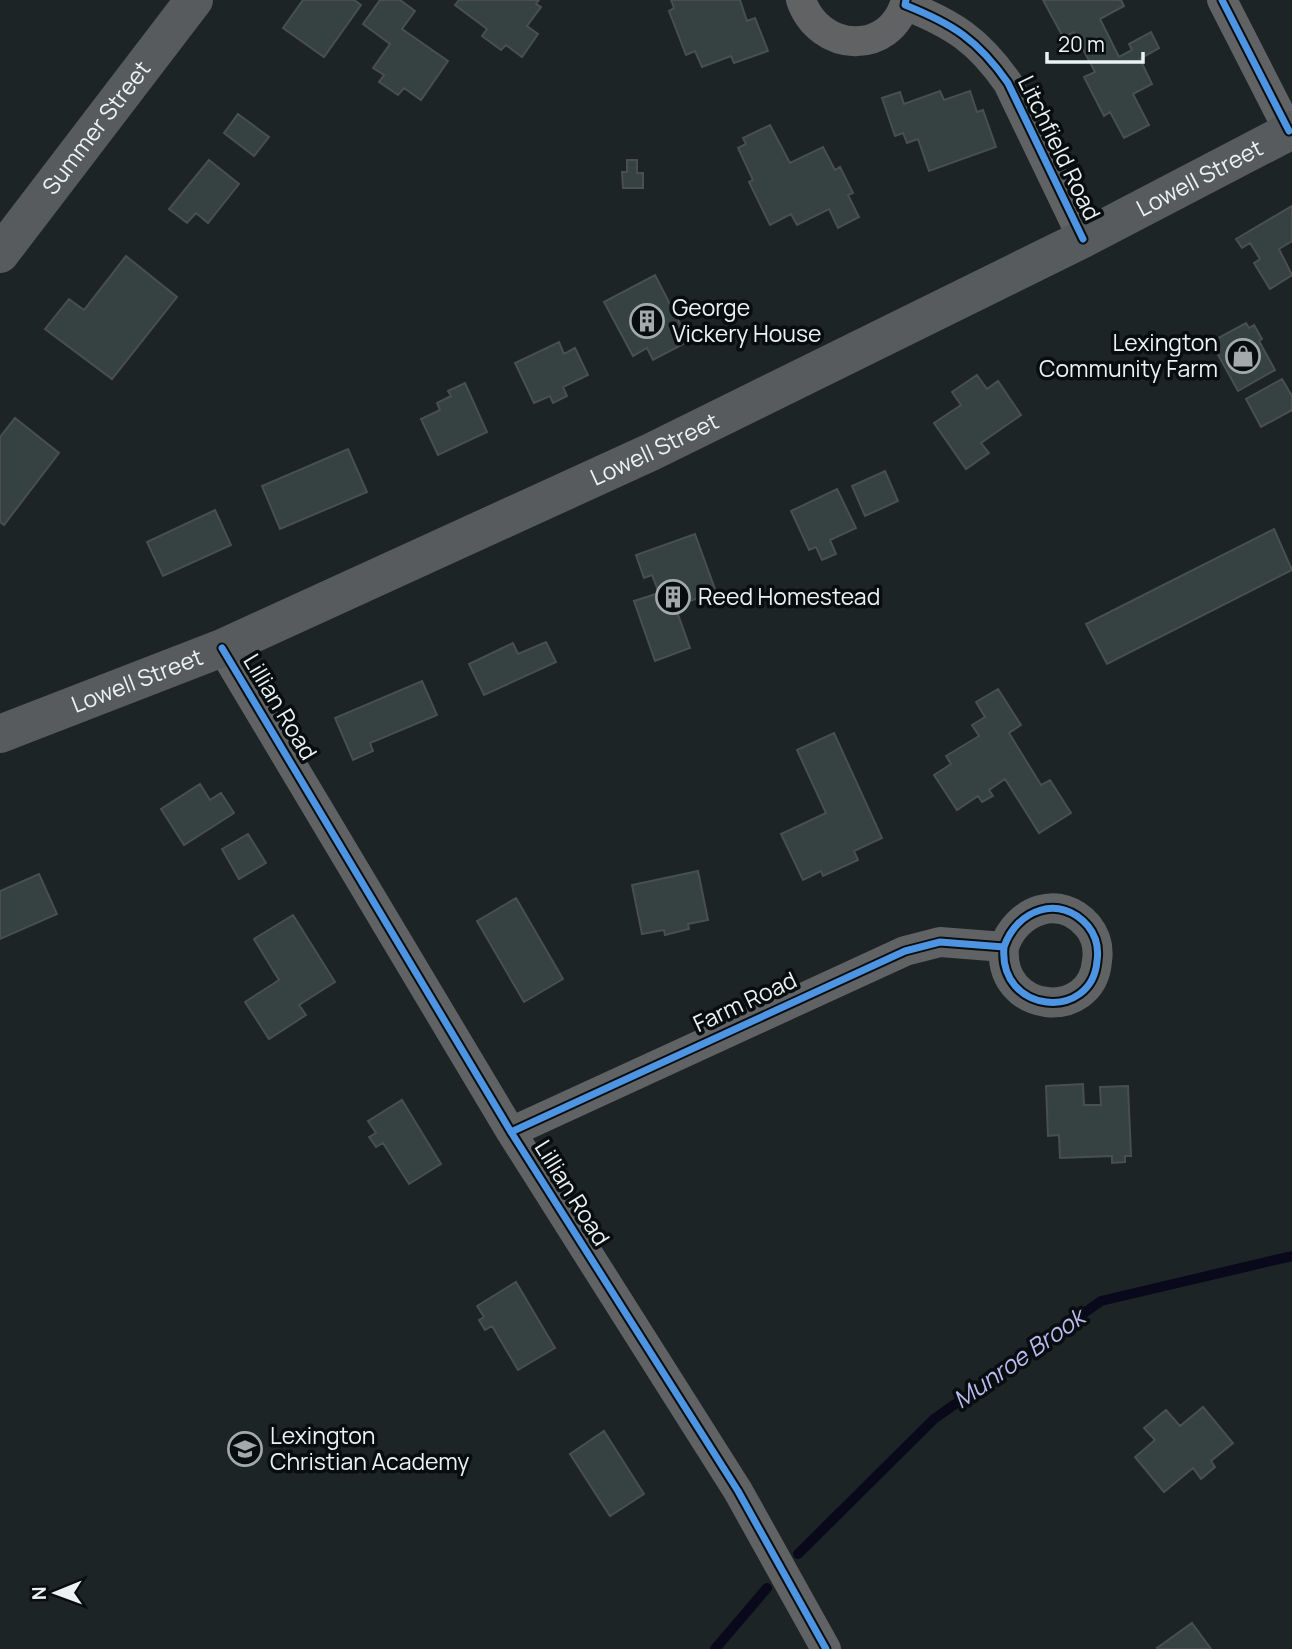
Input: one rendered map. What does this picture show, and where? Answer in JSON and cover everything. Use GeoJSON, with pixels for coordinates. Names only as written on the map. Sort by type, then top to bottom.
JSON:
{"type":"FeatureCollection","features":[{"type":"Feature","properties":{"kind":"main road","name":"Summer Street"},"geometry":{"type":"LineString","coordinates":[[0,254],[194,0]]}},
{"type":"Feature","properties":{"kind":"main road","name":"Lowell Street"},"geometry":{"type":"LineString","coordinates":[[0,734],[222,648],[651,452],[1083,239],[1291,131]]}},
{"type":"Feature","properties":{"kind":"street","name":"Litchfield Road"},"geometry":{"type":"LineString","coordinates":[[801,0],[812,22],[820,30],[830,36],[852,41],[874,38],[884,32],[905,3],[965,33],[1008,83],[1083,239]]}},
{"type":"Feature","properties":{"kind":"street"},"geometry":{"type":"LineString","coordinates":[[1222,0],[1291,131]]}},
{"type":"Feature","properties":{"kind":"street","name":"Lillian Road"},"geometry":{"type":"LineString","coordinates":[[222,648],[511,1132],[738,1491],[826,1649]]}},
{"type":"Feature","properties":{"kind":"street","name":"Farm Road"},"geometry":{"type":"LineString","coordinates":[[511,1132],[882,959],[940,942],[1004,947]]}},
{"type":"Feature","properties":{"kind":"building"},"geometry":{"type":"Polygon","coordinates":[[[303,0],[354,0],[361,5],[324,57],[283,28],[303,0]]]}},
{"type":"Feature","properties":{"kind":"building"},"geometry":{"type":"Polygon","coordinates":[[[380,0],[400,0],[415,11],[402,29],[448,61],[421,100],[404,88],[398,95],[379,82],[384,75],[373,68],[390,44],[363,24],[380,0]]]}},
{"type":"Feature","properties":{"kind":"building"},"geometry":{"type":"Polygon","coordinates":[[[459,0],[539,0],[536,4],[541,7],[527,26],[538,34],[522,57],[506,45],[501,50],[482,36],[487,29],[455,5],[459,0]]]}},
{"type":"Feature","properties":{"kind":"building"},"geometry":{"type":"Polygon","coordinates":[[[671,0],[740,0],[747,21],[755,18],[768,51],[734,63],[731,56],[702,67],[695,51],[686,55],[669,11],[674,8],[671,0]]]}},
{"type":"Feature","properties":{"kind":"building"},"geometry":{"type":"Polygon","coordinates":[[[1043,0],[1121,0],[1124,6],[1100,19],[1119,57],[1132,50],[1129,44],[1151,32],[1159,48],[1140,59],[1152,84],[1133,94],[1149,125],[1124,138],[1110,112],[1104,116],[1084,77],[1095,72],[1074,32],[1063,37],[1043,0]]]}},
{"type":"Feature","properties":{"kind":"building"},"geometry":{"type":"Polygon","coordinates":[[[940,91],[944,100],[970,91],[977,112],[983,110],[996,147],[929,171],[918,139],[907,143],[903,133],[895,136],[882,98],[900,92],[904,104],[940,91]]]}},
{"type":"Feature","properties":{"kind":"building"},"geometry":{"type":"Polygon","coordinates":[[[238,114],[269,137],[254,156],[224,133],[238,114]]]}},
{"type":"Feature","properties":{"kind":"building"},"geometry":{"type":"Polygon","coordinates":[[[770,125],[790,163],[823,147],[835,170],[840,167],[853,193],[848,195],[859,217],[838,228],[829,209],[797,225],[791,214],[770,225],[749,182],[753,180],[738,148],[746,144],[743,138],[770,125]]]}},
{"type":"Feature","properties":{"kind":"building"},"geometry":{"type":"Polygon","coordinates":[[[209,160],[239,184],[208,223],[196,213],[187,223],[169,209],[209,160]]]}},
{"type":"Feature","properties":{"kind":"building"},"geometry":{"type":"Polygon","coordinates":[[[627,160],[637,160],[637,173],[643,173],[643,188],[623,188],[622,172],[627,172],[627,160]]]}},
{"type":"Feature","properties":{"kind":"building"},"geometry":{"type":"Polygon","coordinates":[[[1292,206],[1292,241],[1279,249],[1292,275],[1270,289],[1254,263],[1260,259],[1250,243],[1242,248],[1236,239],[1292,206]]]}},
{"type":"Feature","properties":{"kind":"building"},"geometry":{"type":"Polygon","coordinates":[[[126,256],[177,297],[112,379],[45,329],[69,299],[84,310],[126,256]]]}},
{"type":"Feature","properties":{"kind":"building","name":"George Vickery House"},"geometry":{"type":"Polygon","coordinates":[[[655,275],[689,341],[653,360],[647,348],[633,356],[604,302],[655,275]]]}},
{"type":"Feature","properties":{"kind":"building","name":"Lexington Community Farm"},"geometry":{"type":"Polygon","coordinates":[[[1246,323],[1249,328],[1254,325],[1262,339],[1259,341],[1275,370],[1238,391],[1211,342],[1246,323]]]}},
{"type":"Feature","properties":{"kind":"building"},"geometry":{"type":"Polygon","coordinates":[[[559,342],[564,354],[575,348],[588,375],[563,387],[567,396],[553,403],[550,396],[534,403],[515,363],[559,342]]]}},
{"type":"Feature","properties":{"kind":"building"},"geometry":{"type":"Polygon","coordinates":[[[977,375],[987,389],[998,381],[1021,415],[981,443],[989,453],[966,469],[934,423],[961,405],[952,392],[977,375]]]}},
{"type":"Feature","properties":{"kind":"building"},"geometry":{"type":"Polygon","coordinates":[[[1282,379],[1292,396],[1292,410],[1261,427],[1246,399],[1282,379]]]}},
{"type":"Feature","properties":{"kind":"building"},"geometry":{"type":"Polygon","coordinates":[[[465,383],[487,432],[438,455],[421,419],[440,410],[437,403],[451,396],[448,391],[465,383]]]}},
{"type":"Feature","properties":{"kind":"building"},"geometry":{"type":"Polygon","coordinates":[[[15,418],[59,453],[4,525],[0,522],[0,437],[15,418]]]}},
{"type":"Feature","properties":{"kind":"building"},"geometry":{"type":"Polygon","coordinates":[[[348,449],[367,492],[280,529],[262,486],[348,449]]]}},
{"type":"Feature","properties":{"kind":"building"},"geometry":{"type":"Polygon","coordinates":[[[885,471],[898,501],[865,516],[852,486],[885,471]]]}},
{"type":"Feature","properties":{"kind":"building"},"geometry":{"type":"Polygon","coordinates":[[[837,489],[856,528],[830,540],[836,554],[822,560],[816,547],[809,550],[791,511],[837,489]]]}},
{"type":"Feature","properties":{"kind":"building"},"geometry":{"type":"Polygon","coordinates":[[[215,510],[231,545],[163,576],[147,542],[215,510]]]}},
{"type":"Feature","properties":{"kind":"building"},"geometry":{"type":"Polygon","coordinates":[[[1274,529],[1292,570],[1107,664],[1086,624],[1274,529]]]}},
{"type":"Feature","properties":{"kind":"building","name":"Reed Homestead"},"geometry":{"type":"Polygon","coordinates":[[[695,534],[716,592],[675,606],[690,648],[655,661],[634,601],[659,593],[652,575],[644,578],[636,555],[695,534]]]}},
{"type":"Feature","properties":{"kind":"building"},"geometry":{"type":"Polygon","coordinates":[[[546,642],[556,662],[484,695],[469,664],[513,643],[518,654],[546,642]]]}},
{"type":"Feature","properties":{"kind":"building"},"geometry":{"type":"Polygon","coordinates":[[[422,681],[437,715],[370,743],[373,751],[353,760],[335,718],[422,681]]]}},
{"type":"Feature","properties":{"kind":"building"},"geometry":{"type":"Polygon","coordinates":[[[998,689],[1021,725],[1009,733],[1041,785],[1050,780],[1071,813],[1039,833],[1005,779],[989,790],[993,796],[982,802],[978,796],[957,810],[934,775],[951,764],[946,756],[979,736],[972,725],[985,717],[976,702],[998,689]]]}},
{"type":"Feature","properties":{"kind":"building"},"geometry":{"type":"Polygon","coordinates":[[[834,733],[882,838],[854,851],[858,860],[823,876],[821,871],[803,880],[781,834],[826,813],[797,750],[834,733]]]}},
{"type":"Feature","properties":{"kind":"building"},"geometry":{"type":"Polygon","coordinates":[[[200,784],[210,800],[221,793],[234,813],[184,845],[161,809],[200,784]]]}},
{"type":"Feature","properties":{"kind":"building"},"geometry":{"type":"Polygon","coordinates":[[[248,834],[266,863],[239,879],[222,849],[248,834]]]}},
{"type":"Feature","properties":{"kind":"building"},"geometry":{"type":"Polygon","coordinates":[[[698,871],[708,920],[688,924],[689,929],[665,935],[664,930],[642,934],[632,885],[698,871]]]}},
{"type":"Feature","properties":{"kind":"building"},"geometry":{"type":"Polygon","coordinates":[[[39,874],[57,914],[0,939],[0,891],[39,874]]]}},
{"type":"Feature","properties":{"kind":"building"},"geometry":{"type":"Polygon","coordinates":[[[516,898],[563,979],[524,1002],[477,921],[516,898]]]}},
{"type":"Feature","properties":{"kind":"building"},"geometry":{"type":"Polygon","coordinates":[[[293,915],[335,982],[299,1005],[306,1015],[269,1039],[245,1002],[279,980],[254,939],[293,915]]]}},
{"type":"Feature","properties":{"kind":"building"},"geometry":{"type":"Polygon","coordinates":[[[1083,1084],[1084,1105],[1101,1105],[1100,1087],[1128,1086],[1131,1156],[1125,1156],[1125,1162],[1112,1163],[1112,1156],[1060,1158],[1059,1135],[1048,1136],[1046,1086],[1083,1084]]]}},
{"type":"Feature","properties":{"kind":"building"},"geometry":{"type":"Polygon","coordinates":[[[402,1100],[441,1164],[409,1184],[383,1143],[376,1147],[369,1137],[376,1133],[368,1121],[402,1100]]]}},
{"type":"Feature","properties":{"kind":"building"},"geometry":{"type":"Polygon","coordinates":[[[516,1282],[555,1348],[518,1370],[492,1326],[485,1330],[479,1320],[484,1317],[477,1306],[516,1282]]]}},
{"type":"Feature","properties":{"kind":"building"},"geometry":{"type":"Polygon","coordinates":[[[1203,1407],[1233,1443],[1211,1461],[1215,1467],[1201,1479],[1193,1468],[1164,1492],[1135,1457],[1155,1440],[1144,1428],[1166,1410],[1180,1426],[1203,1407]]]}},
{"type":"Feature","properties":{"kind":"building"},"geometry":{"type":"Polygon","coordinates":[[[604,1431],[644,1494],[610,1516],[570,1454],[604,1431]]]}},
{"type":"Feature","properties":{"kind":"building"},"geometry":{"type":"Polygon","coordinates":[[[1192,1623],[1211,1649],[1157,1648],[1192,1623]]]}},
{"type":"Feature","properties":{"kind":"waterway","name":"Munroe Brook"},"geometry":{"type":"LineString","coordinates":[[798,1554],[934,1419],[1101,1301],[1292,1256]]}},
{"type":"Feature","properties":{"kind":"waterway","name":"Munroe Brook"},"geometry":{"type":"LineString","coordinates":[[715,1649],[767,1588]]}},
{"type":"Feature","properties":{"kind":"cycle path"},"geometry":{"type":"LineString","coordinates":[[906,0],[905,5],[937,19],[963,35],[997,68],[1008,83],[1083,239]]}},
{"type":"Feature","properties":{"kind":"cycle path"},"geometry":{"type":"LineString","coordinates":[[1222,0],[1289,131]]}},
{"type":"Feature","properties":{"kind":"cycle path"},"geometry":{"type":"LineString","coordinates":[[222,648],[511,1132],[738,1491],[826,1649]]}},
{"type":"Feature","properties":{"kind":"cycle path"},"geometry":{"type":"LineString","coordinates":[[511,1132],[905,951],[940,942],[1004,947],[1006,969],[1015,986],[1029,997],[1046,1002],[1064,1001],[1080,994],[1091,981],[1098,951],[1088,926],[1077,916],[1052,908],[1028,915],[1018,923],[1004,947]]}},
{"type":"Feature","properties":{"kind":"place","name":"George Vickery House"},"geometry":{"type":"Point","coordinates":[647,321]}},
{"type":"Feature","properties":{"kind":"place","name":"Lexington Community Farm"},"geometry":{"type":"Point","coordinates":[1243,356]}},
{"type":"Feature","properties":{"kind":"place","name":"Reed Homestead"},"geometry":{"type":"Point","coordinates":[673,597]}},
{"type":"Feature","properties":{"kind":"place","name":"Lexington Christian Academy"},"geometry":{"type":"Point","coordinates":[245,1449]}}]}
